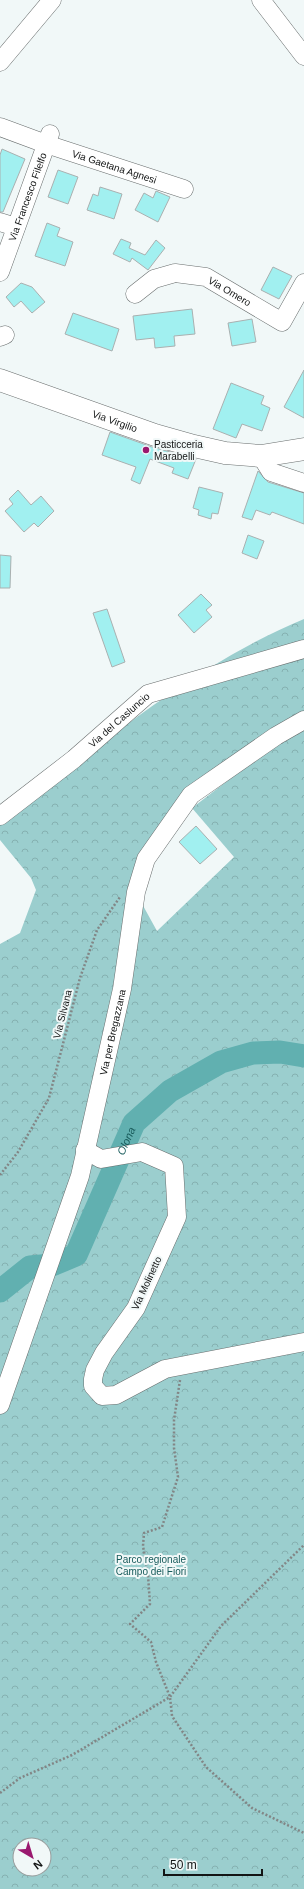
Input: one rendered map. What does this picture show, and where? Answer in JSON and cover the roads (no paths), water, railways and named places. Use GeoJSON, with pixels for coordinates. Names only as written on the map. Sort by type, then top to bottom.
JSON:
{"type":"FeatureCollection","features":[{"type":"Feature","properties":{"kind":"main road","name":"Via Virgilio"},"geometry":{"type":"LineString","coordinates":[[0,380],[155,435],[194,446],[225,453],[261,456],[304,449]]}},
{"type":"Feature","properties":{"kind":"street"},"geometry":{"type":"LineString","coordinates":[[0,62],[52,0]]}},
{"type":"Feature","properties":{"kind":"street"},"geometry":{"type":"LineString","coordinates":[[261,0],[304,56]]}},
{"type":"Feature","properties":{"kind":"street","name":"Via Gaetana Agnesi"},"geometry":{"type":"LineString","coordinates":[[0,127],[48,138],[184,189]]}},
{"type":"Feature","properties":{"kind":"street","name":"Via Francesco Filelfo"},"geometry":{"type":"LineString","coordinates":[[0,272],[8,225],[48,138]]}},
{"type":"Feature","properties":{"kind":"street","name":"Via Omero"},"geometry":{"type":"LineString","coordinates":[[135,294],[154,279],[175,273],[206,277],[282,322],[304,283]]}},
{"type":"Feature","properties":{"kind":"street"},"geometry":{"type":"LineString","coordinates":[[261,456],[271,472],[304,483]]}},
{"type":"Feature","properties":{"kind":"street","name":"Via del Casluncio"},"geometry":{"type":"LineString","coordinates":[[0,816],[74,759],[148,694],[304,649]]}},
{"type":"Feature","properties":{"kind":"street","name":"Via per Bregazzana"},"geometry":{"type":"LineString","coordinates":[[0,1405],[80,1176],[122,988],[136,892],[146,859],[191,795],[276,736],[304,720]]}},
{"type":"Feature","properties":{"kind":"street","name":"Via Molinetto"},"geometry":{"type":"LineString","coordinates":[[86,1150],[101,1159],[142,1152],[174,1166],[177,1217],[136,1308],[104,1353],[95,1370],[93,1386],[102,1396],[116,1396],[165,1369],[304,1342]]}},
{"type":"Feature","properties":{"kind":"waterway","name":"Olona"},"geometry":{"type":"LineString","coordinates":[[0,1291],[30,1267],[52,1265],[76,1255],[134,1123],[170,1091],[221,1062],[253,1053],[280,1052],[304,1056]]}},
{"type":"Feature","properties":{"kind":"place","name":"Pasticceria Marabelli"},"geometry":{"type":"Point","coordinates":[146,450]}},
{"type":"Feature","properties":{"kind":"park label","name":"Parco regionale Campo dei Fiori"},"geometry":{"type":"Point","coordinates":[151,1564]}}]}
